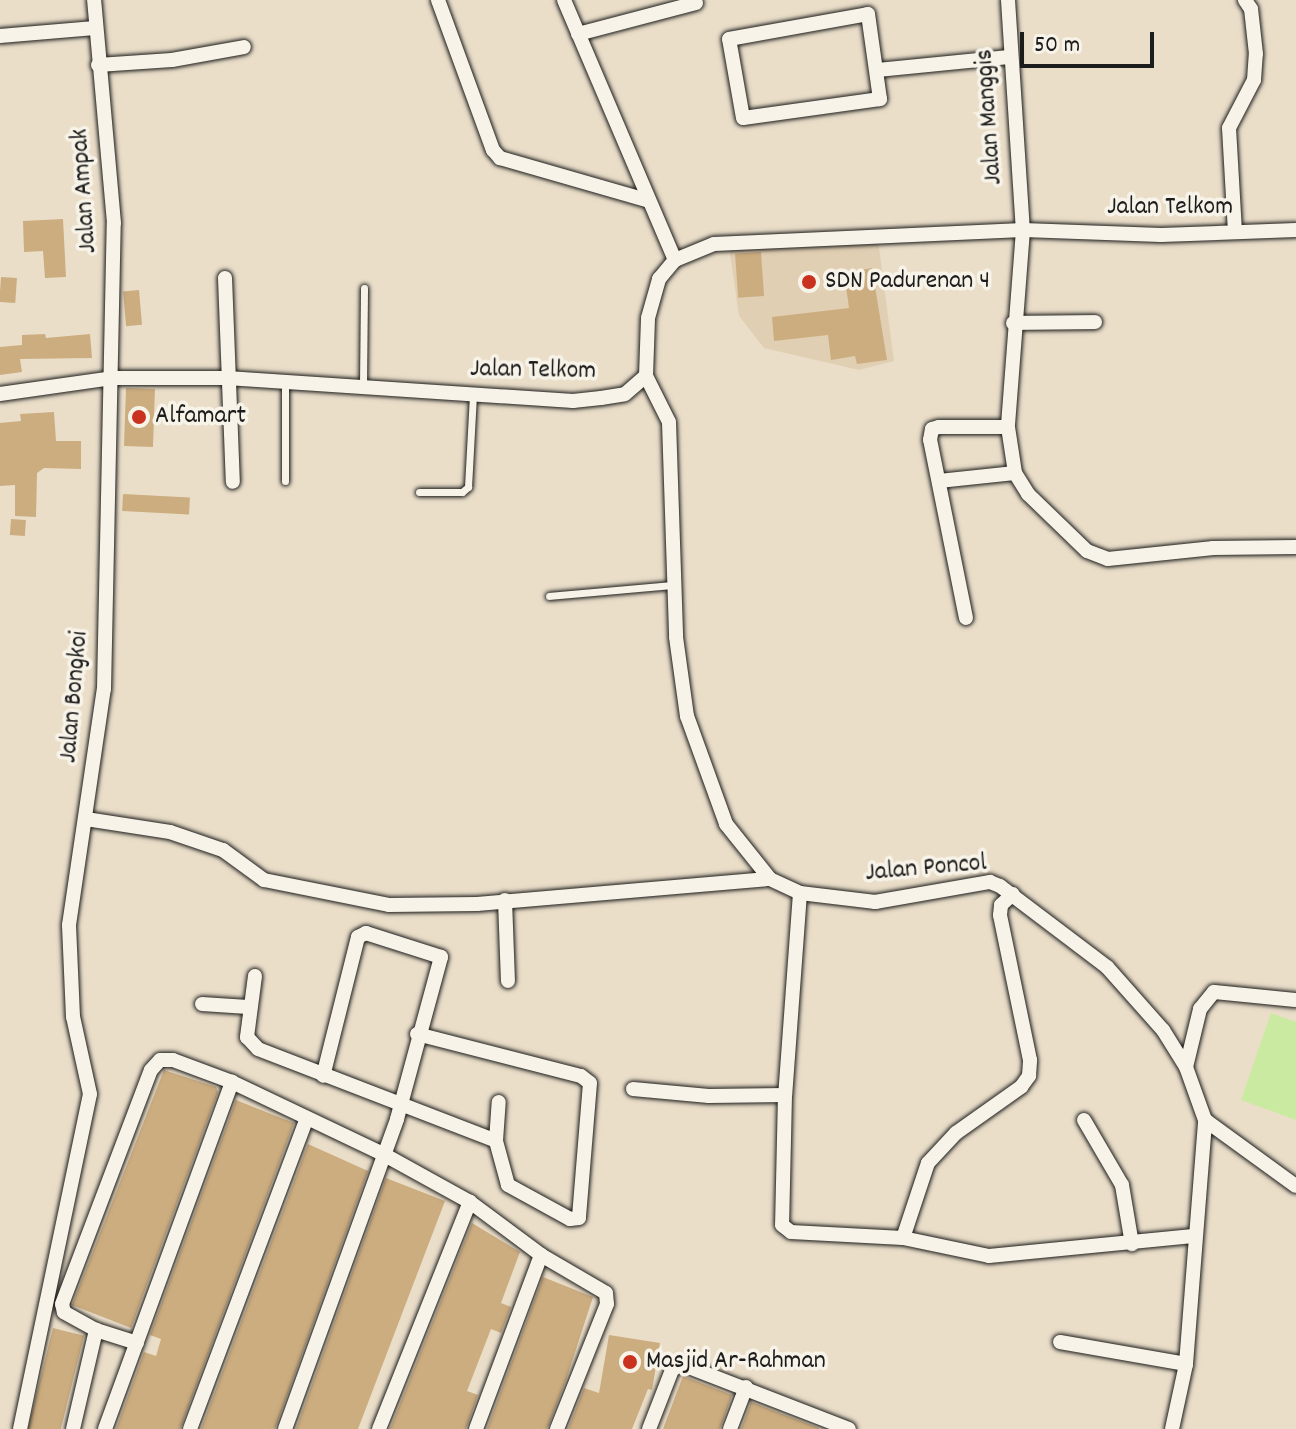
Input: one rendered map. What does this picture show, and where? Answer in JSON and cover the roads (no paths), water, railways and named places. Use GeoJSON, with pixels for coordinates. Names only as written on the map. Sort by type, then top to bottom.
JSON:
{"type":"FeatureCollection","features":[{"type":"Feature","properties":{"kind":"street","name":"Jalan Ampak"},"geometry":{"type":"LineString","coordinates":[[94,0],[114,223],[112,378]]}},
{"type":"Feature","properties":{"kind":"street"},"geometry":{"type":"LineString","coordinates":[[438,0],[493,150],[500,158],[646,200]]}},
{"type":"Feature","properties":{"kind":"street"},"geometry":{"type":"LineString","coordinates":[[564,0],[646,200],[675,260],[659,279],[648,318],[646,376]]}},
{"type":"Feature","properties":{"kind":"street","name":"Jalan Manggis"},"geometry":{"type":"LineString","coordinates":[[1008,0],[1009,57],[1023,230],[1013,323],[1008,427],[1015,473]]}},
{"type":"Feature","properties":{"kind":"street"},"geometry":{"type":"LineString","coordinates":[[1235,232],[1229,128],[1254,80],[1256,54],[1251,9],[1245,0]]}},
{"type":"Feature","properties":{"kind":"street"},"geometry":{"type":"LineString","coordinates":[[578,34],[696,3]]}},
{"type":"Feature","properties":{"kind":"street"},"geometry":{"type":"LineString","coordinates":[[868,14],[877,70],[880,99],[743,118],[729,39],[868,14]]}},
{"type":"Feature","properties":{"kind":"street"},"geometry":{"type":"LineString","coordinates":[[0,36],[95,28]]}},
{"type":"Feature","properties":{"kind":"street"},"geometry":{"type":"LineString","coordinates":[[98,65],[172,60],[244,47]]}},
{"type":"Feature","properties":{"kind":"street"},"geometry":{"type":"LineString","coordinates":[[877,70],[1009,57]]}},
{"type":"Feature","properties":{"kind":"street","name":"Jalan Telkom"},"geometry":{"type":"LineString","coordinates":[[675,260],[714,244],[1023,230],[1296,230]]}},
{"type":"Feature","properties":{"kind":"street"},"geometry":{"type":"LineString","coordinates":[[225,278],[233,482]]}},
{"type":"Feature","properties":{"kind":"street"},"geometry":{"type":"LineString","coordinates":[[1013,323],[1095,322]]}},
{"type":"Feature","properties":{"kind":"street","name":"Jalan Telkom"},"geometry":{"type":"LineString","coordinates":[[0,394],[112,378],[227,378],[285,384],[587,399],[625,394],[646,376]]}},
{"type":"Feature","properties":{"kind":"street","name":"Jalan Poncol"},"geometry":{"type":"LineString","coordinates":[[646,376],[669,422],[672,585],[687,716],[715,801],[726,824],[770,879],[800,893],[875,902],[990,882],[1013,894],[1107,967],[1163,1030],[1186,1067],[1205,1120]]}},
{"type":"Feature","properties":{"kind":"street","name":"Jalan Bongkoi"},"geometry":{"type":"LineString","coordinates":[[20,1429],[88,1109],[90,1077],[77,1041],[73,1017],[69,925],[104,689],[112,378]]}},
{"type":"Feature","properties":{"kind":"street"},"geometry":{"type":"LineString","coordinates":[[966,618],[932,429],[1008,427]]}},
{"type":"Feature","properties":{"kind":"street"},"geometry":{"type":"LineString","coordinates":[[939,481],[1015,473],[1028,494],[1087,551],[1108,559],[1213,548],[1296,547]]}},
{"type":"Feature","properties":{"kind":"street"},"geometry":{"type":"LineString","coordinates":[[86,819],[170,832],[223,850],[264,880],[389,905],[505,900],[770,879]]}},
{"type":"Feature","properties":{"kind":"street"},"geometry":{"type":"LineString","coordinates":[[800,893],[785,1095],[782,1225],[791,1232],[903,1238],[989,1256],[1193,1236]]}},
{"type":"Feature","properties":{"kind":"street"},"geometry":{"type":"LineString","coordinates":[[903,1238],[928,1163],[956,1133],[1021,1087],[1029,1076],[1030,1060],[1000,915],[1001,905],[1013,894]]}},
{"type":"Feature","properties":{"kind":"street"},"geometry":{"type":"LineString","coordinates":[[505,900],[508,981]]}},
{"type":"Feature","properties":{"kind":"street"},"geometry":{"type":"LineString","coordinates":[[285,1429],[397,1119],[417,1034],[441,957],[362,934],[323,1076]]}},
{"type":"Feature","properties":{"kind":"street"},"geometry":{"type":"LineString","coordinates":[[255,976],[248,1007],[250,1043],[323,1076],[496,1141]]}},
{"type":"Feature","properties":{"kind":"street"},"geometry":{"type":"LineString","coordinates":[[1186,1067],[1200,1009],[1214,992],[1296,1000]]}},
{"type":"Feature","properties":{"kind":"street"},"geometry":{"type":"LineString","coordinates":[[202,1004],[248,1007]]}},
{"type":"Feature","properties":{"kind":"street"},"geometry":{"type":"LineString","coordinates":[[417,1034],[581,1076],[590,1083],[583,1214],[570,1219],[514,1193],[503,1175],[496,1141],[499,1102]]}},
{"type":"Feature","properties":{"kind":"street"},"geometry":{"type":"LineString","coordinates":[[137,1343],[96,1330],[64,1312],[62,1304],[151,1070],[160,1060],[173,1060],[232,1082],[306,1120],[385,1150],[470,1202],[541,1255],[608,1299],[557,1429]]}},
{"type":"Feature","properties":{"kind":"street"},"geometry":{"type":"LineString","coordinates":[[105,1429],[232,1082]]}},
{"type":"Feature","properties":{"kind":"street"},"geometry":{"type":"LineString","coordinates":[[633,1089],[709,1096],[785,1095]]}},
{"type":"Feature","properties":{"kind":"street"},"geometry":{"type":"LineString","coordinates":[[190,1429],[306,1120]]}},
{"type":"Feature","properties":{"kind":"street"},"geometry":{"type":"LineString","coordinates":[[1084,1120],[1122,1185],[1132,1244]]}},
{"type":"Feature","properties":{"kind":"street"},"geometry":{"type":"LineString","coordinates":[[1205,1120],[1296,1186]]}},
{"type":"Feature","properties":{"kind":"street"},"geometry":{"type":"LineString","coordinates":[[1172,1429],[1186,1364],[1193,1236],[1205,1120]]}},
{"type":"Feature","properties":{"kind":"street"},"geometry":{"type":"LineString","coordinates":[[379,1429],[470,1202]]}},
{"type":"Feature","properties":{"kind":"street"},"geometry":{"type":"LineString","coordinates":[[476,1429],[541,1255]]}},
{"type":"Feature","properties":{"kind":"street"},"geometry":{"type":"LineString","coordinates":[[73,1429],[96,1330]]}},
{"type":"Feature","properties":{"kind":"street"},"geometry":{"type":"LineString","coordinates":[[1060,1342],[1186,1364]]}},
{"type":"Feature","properties":{"kind":"street"},"geometry":{"type":"LineString","coordinates":[[649,1429],[676,1366],[746,1387],[834,1426],[849,1429]]}},
{"type":"Feature","properties":{"kind":"street"},"geometry":{"type":"LineString","coordinates":[[730,1429],[746,1387]]}},
{"type":"Feature","properties":{"kind":"lane"},"geometry":{"type":"LineString","coordinates":[[363,388],[364,288]]}},
{"type":"Feature","properties":{"kind":"lane"},"geometry":{"type":"LineString","coordinates":[[285,384],[285,481]]}},
{"type":"Feature","properties":{"kind":"lane"},"geometry":{"type":"LineString","coordinates":[[419,492],[462,492],[468,487],[473,394]]}},
{"type":"Feature","properties":{"kind":"lane"},"geometry":{"type":"LineString","coordinates":[[549,596],[672,585]]}},
{"type":"Feature","properties":{"kind":"place","name":"SDN Padurenan 4"},"geometry":{"type":"Point","coordinates":[809,282]}},
{"type":"Feature","properties":{"kind":"place","name":"Alfamart"},"geometry":{"type":"Point","coordinates":[139,417]}},
{"type":"Feature","properties":{"kind":"place","name":"Masjid Ar-Rahman"},"geometry":{"type":"Point","coordinates":[630,1362]}}]}
